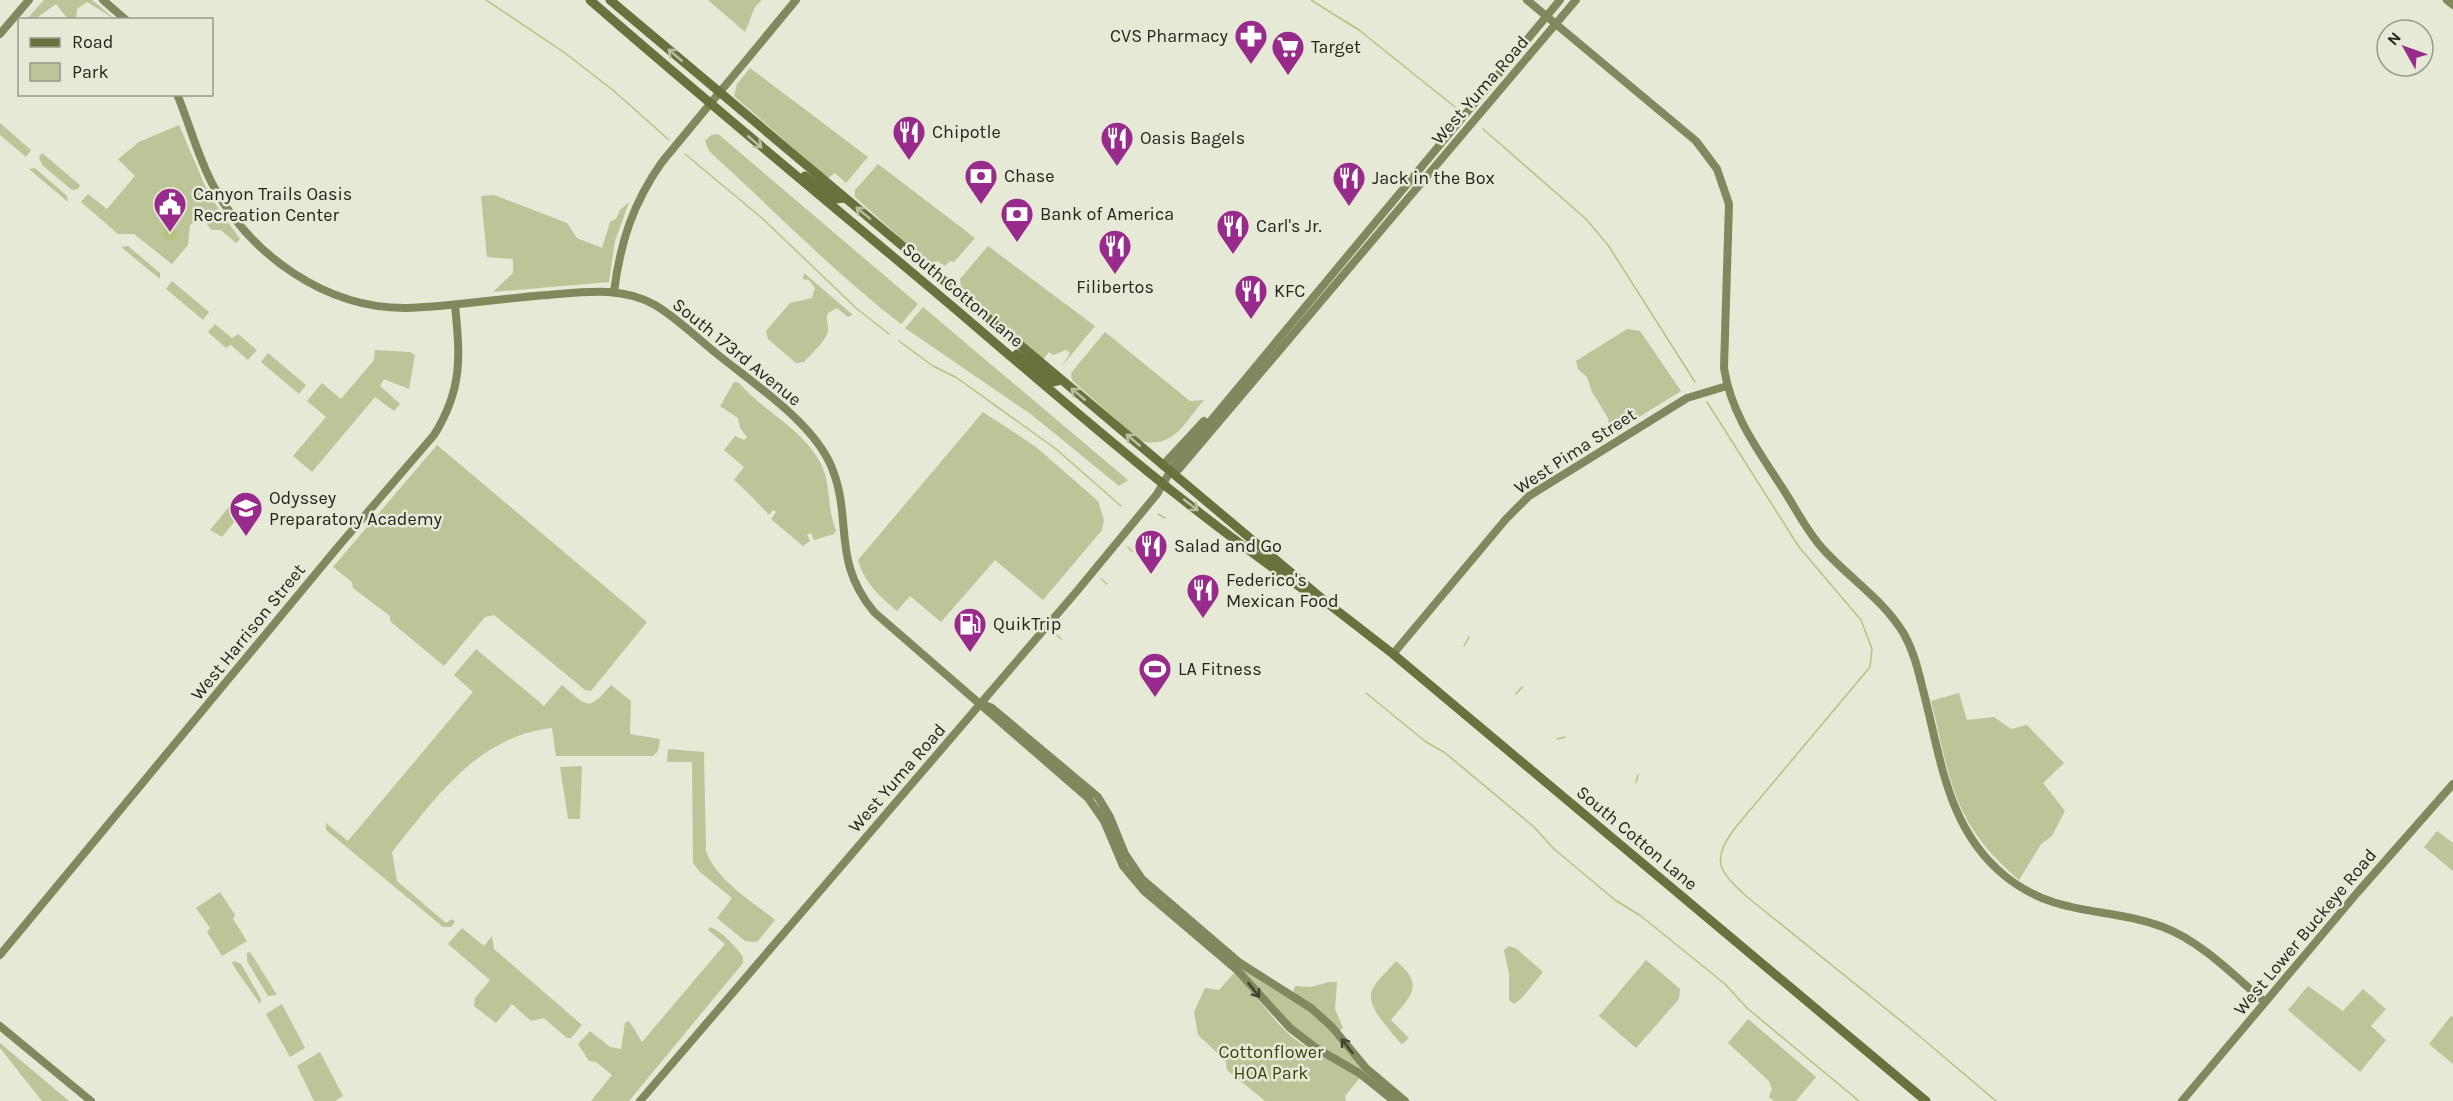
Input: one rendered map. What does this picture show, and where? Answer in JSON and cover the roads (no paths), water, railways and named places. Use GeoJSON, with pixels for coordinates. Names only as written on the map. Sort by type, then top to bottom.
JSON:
{"type":"FeatureCollection","features":[{"type":"Feature","properties":{"kind":"main road","name":"South Cotton Lane"},"geometry":{"type":"LineString","coordinates":[[590,0],[782,165],[1164,484],[1245,548],[1315,597],[1326,602]]}},
{"type":"Feature","properties":{"kind":"main road","name":"South Cotton Lane"},"geometry":{"type":"LineString","coordinates":[[610,0],[1326,602],[1393,654],[1926,1101]]}},
{"type":"Feature","properties":{"kind":"main road"},"geometry":{"type":"LineString","coordinates":[[782,165],[803,175],[836,199],[845,198]]}},
{"type":"Feature","properties":{"kind":"main road"},"geometry":{"type":"LineString","coordinates":[[937,294],[946,283]]}},
{"type":"Feature","properties":{"kind":"main road"},"geometry":{"type":"LineString","coordinates":[[984,334],[1005,345],[1054,382],[1061,380]]}},
{"type":"Feature","properties":{"kind":"main road"},"geometry":{"type":"LineString","coordinates":[[1245,548],[1253,546],[1287,568]]}},
{"type":"Feature","properties":{"kind":"street"},"geometry":{"type":"LineString","coordinates":[[0,34],[29,0]]}},
{"type":"Feature","properties":{"kind":"street"},"geometry":{"type":"LineString","coordinates":[[103,0],[124,18]]}},
{"type":"Feature","properties":{"kind":"street"},"geometry":{"type":"LineString","coordinates":[[614,292],[620,249],[633,211],[662,162],[796,0]]}},
{"type":"Feature","properties":{"kind":"street"},"geometry":{"type":"LineString","coordinates":[[1527,0],[1696,141],[1720,176],[1729,204],[1724,334],[1727,386],[1736,412],[1814,538],[1889,613],[1904,635],[1915,658],[1946,787],[1964,829],[1982,854],[2015,884],[2052,903],[2161,926],[2182,936],[2265,1002]]}},
{"type":"Feature","properties":{"kind":"street","name":"West Yuma Road"},"geometry":{"type":"LineString","coordinates":[[640,1101],[1083,584],[1164,484],[1174,465],[1213,417],[1560,0]]}},
{"type":"Feature","properties":{"kind":"street","name":"West Yuma Road"},"geometry":{"type":"LineString","coordinates":[[1172,472],[1179,469],[1576,0]]}},
{"type":"Feature","properties":{"kind":"street"},"geometry":{"type":"LineString","coordinates":[[2447,0],[2453,5]]}},
{"type":"Feature","properties":{"kind":"street","name":"South 173rd Avenue"},"geometry":{"type":"LineString","coordinates":[[178,96],[212,184],[243,230],[277,262],[304,280],[366,304],[406,308],[584,291],[614,292],[638,297],[664,311],[789,414],[814,439],[832,468],[837,485],[850,573],[865,602],[980,703],[986,712],[1093,803],[1104,820],[1123,866],[1144,891],[1238,970],[1274,1013],[1296,1034],[1359,1072],[1394,1101]]}},
{"type":"Feature","properties":{"kind":"street"},"geometry":{"type":"LineString","coordinates":[[1423,179],[1424,173],[1453,139],[1452,132]]}},
{"type":"Feature","properties":{"kind":"street","name":"West Harrison Street"},"geometry":{"type":"LineString","coordinates":[[0,955],[337,548],[434,435],[446,416],[458,381],[455,304]]}},
{"type":"Feature","properties":{"kind":"street"},"geometry":{"type":"LineString","coordinates":[[1241,396],[1294,328],[1293,322]]}},
{"type":"Feature","properties":{"kind":"street","name":"West Pima Street"},"geometry":{"type":"LineString","coordinates":[[1393,654],[1522,502],[1663,412],[1695,394],[1727,386]]}},
{"type":"Feature","properties":{"kind":"street"},"geometry":{"type":"LineString","coordinates":[[1163,465],[1208,417],[1213,417]]}},
{"type":"Feature","properties":{"kind":"street","name":"South 173rd Avenue"},"geometry":{"type":"LineString","coordinates":[[980,703],[992,708],[1098,797],[1110,817],[1130,863],[1142,879],[1240,963],[1311,1008],[1336,1032],[1366,1068],[1405,1101]]}},
{"type":"Feature","properties":{"kind":"street","name":"West Lower Buckeye Road"},"geometry":{"type":"LineString","coordinates":[[2182,1101],[2453,784]]}},
{"type":"Feature","properties":{"kind":"street"},"geometry":{"type":"LineString","coordinates":[[0,1026],[91,1101]]}},
{"type":"Feature","properties":{"kind":"waterway"},"geometry":{"type":"LineString","coordinates":[[486,0],[565,53],[614,91],[669,140]]}},
{"type":"Feature","properties":{"kind":"waterway"},"geometry":{"type":"LineString","coordinates":[[1311,0],[1359,30],[1455,107]]}},
{"type":"Feature","properties":{"kind":"waterway"},"geometry":{"type":"LineString","coordinates":[[1483,129],[1586,219],[1608,245],[1695,382]]}},
{"type":"Feature","properties":{"kind":"waterway"},"geometry":{"type":"LineString","coordinates":[[685,154],[763,219],[856,308],[889,334]]}},
{"type":"Feature","properties":{"kind":"waterway"},"geometry":{"type":"LineString","coordinates":[[899,341],[933,366],[957,378],[1056,449],[1121,506]]}},
{"type":"Feature","properties":{"kind":"waterway"},"geometry":{"type":"LineString","coordinates":[[1707,402],[1799,547],[1861,620],[1872,649],[1870,667],[1727,839],[1721,865],[1729,879],[1746,896],[1996,1101]]}},
{"type":"Feature","properties":{"kind":"waterway"},"geometry":{"type":"LineString","coordinates":[[1158,514],[1165,518]]}},
{"type":"Feature","properties":{"kind":"waterway"},"geometry":{"type":"LineString","coordinates":[[1128,547],[1132,551]]}},
{"type":"Feature","properties":{"kind":"waterway"},"geometry":{"type":"LineString","coordinates":[[1101,579],[1107,584]]}},
{"type":"Feature","properties":{"kind":"waterway"},"geometry":{"type":"LineString","coordinates":[[1057,635],[1061,639]]}},
{"type":"Feature","properties":{"kind":"waterway"},"geometry":{"type":"LineString","coordinates":[[1464,646],[1469,637]]}},
{"type":"Feature","properties":{"kind":"waterway"},"geometry":{"type":"LineString","coordinates":[[1516,694],[1522,687]]}},
{"type":"Feature","properties":{"kind":"waterway"},"geometry":{"type":"LineString","coordinates":[[1366,693],[1426,742],[1444,752],[1534,827],[1554,849],[1615,900],[1641,916],[1725,984],[1747,1008],[1859,1101]]}},
{"type":"Feature","properties":{"kind":"waterway"},"geometry":{"type":"LineString","coordinates":[[1557,739],[1565,737]]}},
{"type":"Feature","properties":{"kind":"waterway"},"geometry":{"type":"LineString","coordinates":[[1636,782],[1638,775]]}},
{"type":"Feature","properties":{"kind":"place","name":"CVS Pharmacy"},"geometry":{"type":"Point","coordinates":[1251,65]}},
{"type":"Feature","properties":{"kind":"place","name":"Target"},"geometry":{"type":"Point","coordinates":[1288,76]}},
{"type":"Feature","properties":{"kind":"place","name":"Chipotle"},"geometry":{"type":"Point","coordinates":[909,161]}},
{"type":"Feature","properties":{"kind":"place","name":"Oasis Bagels"},"geometry":{"type":"Point","coordinates":[1117,167]}},
{"type":"Feature","properties":{"kind":"place","name":"Chase"},"geometry":{"type":"Point","coordinates":[981,205]}},
{"type":"Feature","properties":{"kind":"place","name":"Jack in the Box"},"geometry":{"type":"Point","coordinates":[1349,207]}},
{"type":"Feature","properties":{"kind":"place","name":"Canyon Trails Oasis Recreation Center"},"geometry":{"type":"Point","coordinates":[170,233]}},
{"type":"Feature","properties":{"kind":"place","name":"Bank of America"},"geometry":{"type":"Point","coordinates":[1017,243]}},
{"type":"Feature","properties":{"kind":"place","name":"Carl's Jr."},"geometry":{"type":"Point","coordinates":[1233,255]}},
{"type":"Feature","properties":{"kind":"place","name":"Filibertos"},"geometry":{"type":"Point","coordinates":[1115,275]}},
{"type":"Feature","properties":{"kind":"place","name":"KFC"},"geometry":{"type":"Point","coordinates":[1251,320]}},
{"type":"Feature","properties":{"kind":"place","name":"Odyssey Preparatory Academy"},"geometry":{"type":"Point","coordinates":[246,537]}},
{"type":"Feature","properties":{"kind":"place","name":"Salad and Go"},"geometry":{"type":"Point","coordinates":[1151,575]}},
{"type":"Feature","properties":{"kind":"place","name":"Federico's Mexican Food"},"geometry":{"type":"Point","coordinates":[1203,619]}},
{"type":"Feature","properties":{"kind":"place","name":"QuikTrip"},"geometry":{"type":"Point","coordinates":[970,653]}},
{"type":"Feature","properties":{"kind":"place","name":"LA Fitness"},"geometry":{"type":"Point","coordinates":[1155,698]}},
{"type":"Feature","properties":{"kind":"park label","name":"Cottonflower HOA Park"},"geometry":{"type":"Point","coordinates":[1271,1062]}}]}
